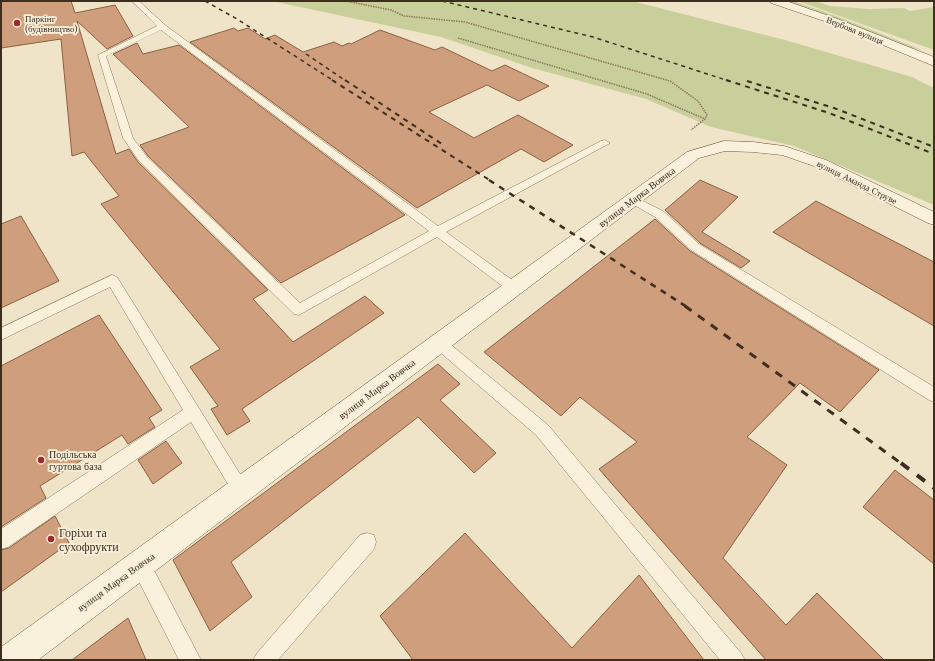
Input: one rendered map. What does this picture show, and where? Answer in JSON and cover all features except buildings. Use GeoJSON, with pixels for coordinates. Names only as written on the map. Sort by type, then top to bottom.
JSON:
{"type":"FeatureCollection","features":[{"type":"Feature","properties":{"kind":"main road","name":"Вербова вулиця"},"geometry":{"type":"LineString","coordinates":[[774,1],[831,20],[932,59]]}},
{"type":"Feature","properties":{"kind":"main road","name":"вулиця Марка Вовчка"},"geometry":{"type":"LineString","coordinates":[[11,660],[693,155],[724,146],[753,147]]}},
{"type":"Feature","properties":{"kind":"main road","name":"вулиця Аманда Струве"},"geometry":{"type":"LineString","coordinates":[[753,147],[784,151],[820,163],[934,220]]}},
{"type":"Feature","properties":{"kind":"lane"},"geometry":{"type":"LineString","coordinates":[[135,1],[162,27],[514,288]]}},
{"type":"Feature","properties":{"kind":"lane"},"geometry":{"type":"LineString","coordinates":[[162,27],[102,55],[128,138],[143,159],[299,310],[438,231],[605,143]]}},
{"type":"Feature","properties":{"kind":"lane"},"geometry":{"type":"LineString","coordinates":[[633,200],[659,214],[695,247],[934,395]]}},
{"type":"Feature","properties":{"kind":"lane"},"geometry":{"type":"LineString","coordinates":[[1,334],[112,280],[241,490]]}},
{"type":"Feature","properties":{"kind":"lane"},"geometry":{"type":"LineString","coordinates":[[439,343],[542,430],[734,660]]}},
{"type":"Feature","properties":{"kind":"lane"},"geometry":{"type":"LineString","coordinates":[[1,540],[194,412]]}},
{"type":"Feature","properties":{"kind":"lane"},"geometry":{"type":"LineString","coordinates":[[264,660],[367,542]]}},
{"type":"Feature","properties":{"kind":"lane"},"geometry":{"type":"LineString","coordinates":[[140,564],[190,660]]}},
{"type":"Feature","properties":{"kind":"path"},"geometry":{"type":"LineString","coordinates":[[346,1],[391,10],[404,16],[465,22],[670,81],[698,101],[707,115],[705,119],[691,130]]}},
{"type":"Feature","properties":{"kind":"path"},"geometry":{"type":"LineString","coordinates":[[458,38],[647,94],[705,119]]}},
{"type":"Feature","properties":{"kind":"green space"},"geometry":{"type":"Polygon","coordinates":[[[272,1],[632,1],[785,40],[912,77],[934,88],[934,205],[794,146],[711,127],[646,99],[532,68],[441,37],[272,1]]]}},
{"type":"Feature","properties":{"kind":"green space"},"geometry":{"type":"Polygon","coordinates":[[[784,1],[793,1],[839,17],[922,50],[906,47],[784,1]]]}},
{"type":"Feature","properties":{"kind":"green space"},"geometry":{"type":"Polygon","coordinates":[[[798,1],[815,1],[830,6],[869,9],[904,8],[910,11],[934,7],[934,50],[798,1]]]}},
{"type":"Feature","properties":{"kind":"railway"},"geometry":{"type":"LineString","coordinates":[[205,1],[237,19],[334,81]]}},
{"type":"Feature","properties":{"kind":"railway"},"geometry":{"type":"LineString","coordinates":[[442,1],[593,37],[729,81]]}},
{"type":"Feature","properties":{"kind":"railway"},"geometry":{"type":"LineString","coordinates":[[306,54],[346,81]]}},
{"type":"Feature","properties":{"kind":"railway"},"geometry":{"type":"LineString","coordinates":[[332,80],[491,181]]}},
{"type":"Feature","properties":{"kind":"railway"},"geometry":{"type":"LineString","coordinates":[[345,80],[445,146]]}},
{"type":"Feature","properties":{"kind":"railway"},"geometry":{"type":"LineString","coordinates":[[726,80],[829,113],[934,154]]}},
{"type":"Feature","properties":{"kind":"railway"},"geometry":{"type":"LineString","coordinates":[[747,81],[834,108],[934,147]]}},
{"type":"Feature","properties":{"kind":"railway"},"geometry":{"type":"LineString","coordinates":[[489,180],[687,307]]}},
{"type":"Feature","properties":{"kind":"railway"},"geometry":{"type":"LineString","coordinates":[[685,306],[902,464]]}},
{"type":"Feature","properties":{"kind":"railway"},"geometry":{"type":"LineString","coordinates":[[901,463],[934,488]]}},
{"type":"Feature","properties":{"kind":"place","name":"Паркінг (будівництво)"},"geometry":{"type":"Point","coordinates":[17,23]}},
{"type":"Feature","properties":{"kind":"place","name":"Подільська гуртова база"},"geometry":{"type":"Point","coordinates":[41,460]}},
{"type":"Feature","properties":{"kind":"place","name":"Горіхи та сухофрукти"},"geometry":{"type":"Point","coordinates":[51,539]}}]}
